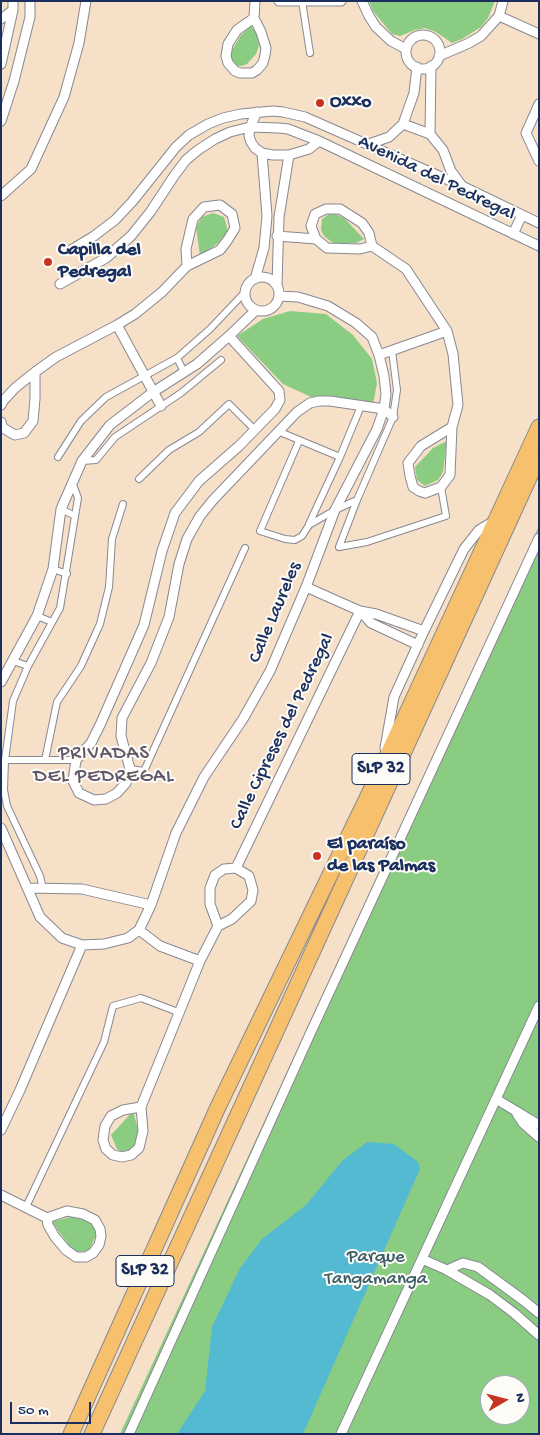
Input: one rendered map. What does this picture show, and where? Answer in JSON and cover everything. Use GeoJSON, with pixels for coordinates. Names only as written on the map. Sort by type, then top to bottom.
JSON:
{"type":"FeatureCollection","features":[{"type":"Feature","properties":{"kind":"highway","name":"SLP 32"},"geometry":{"type":"LineString","coordinates":[[71,1434],[218,1108],[382,767],[539,427]]}},
{"type":"Feature","properties":{"kind":"highway","name":"SLP 32"},"geometry":{"type":"LineString","coordinates":[[92,1434],[539,456]]}},
{"type":"Feature","properties":{"kind":"street"},"geometry":{"type":"LineString","coordinates":[[1,121],[14,81],[30,17],[30,1]]}},
{"type":"Feature","properties":{"kind":"street"},"geometry":{"type":"LineString","coordinates":[[1,196],[31,170],[64,97],[79,43],[86,1]]}},
{"type":"Feature","properties":{"kind":"street"},"geometry":{"type":"LineString","coordinates":[[254,18],[237,30],[230,38],[226,51],[228,64],[240,73],[257,70],[266,56],[266,48],[261,32],[254,18],[255,1]]}},
{"type":"Feature","properties":{"kind":"street"},"geometry":{"type":"LineString","coordinates":[[279,1],[341,1]]}},
{"type":"Feature","properties":{"kind":"street"},"geometry":{"type":"LineString","coordinates":[[362,1],[376,27],[391,41],[406,49]]}},
{"type":"Feature","properties":{"kind":"street"},"geometry":{"type":"LineString","coordinates":[[439,56],[438,45],[435,40],[426,35],[420,35],[411,39],[406,49],[408,60],[417,67],[431,66],[439,56],[469,44],[481,36],[499,16],[503,1]]}},
{"type":"Feature","properties":{"kind":"street"},"geometry":{"type":"LineString","coordinates":[[302,2],[310,53]]}},
{"type":"Feature","properties":{"kind":"street"},"geometry":{"type":"LineString","coordinates":[[1,19],[13,6]]}},
{"type":"Feature","properties":{"kind":"street"},"geometry":{"type":"LineString","coordinates":[[1,64],[13,6]]}},
{"type":"Feature","properties":{"kind":"street"},"geometry":{"type":"LineString","coordinates":[[499,16],[539,34]]}},
{"type":"Feature","properties":{"kind":"street"},"geometry":{"type":"LineString","coordinates":[[430,134],[431,66]]}},
{"type":"Feature","properties":{"kind":"street"},"geometry":{"type":"LineString","coordinates":[[368,144],[389,137],[403,124],[414,93],[417,67]]}},
{"type":"Feature","properties":{"kind":"street"},"geometry":{"type":"LineString","coordinates":[[414,93],[431,96]]}},
{"type":"Feature","properties":{"kind":"street"},"geometry":{"type":"LineString","coordinates":[[539,104],[526,133],[534,142],[539,161]]}},
{"type":"Feature","properties":{"kind":"street"},"geometry":{"type":"LineString","coordinates":[[257,112],[250,127],[251,142],[262,153],[288,156],[309,149],[319,141]]}},
{"type":"Feature","properties":{"kind":"street","name":"Avenida del Pedregal"},"geometry":{"type":"LineString","coordinates":[[71,250],[115,220],[132,202],[176,147],[189,135],[223,118],[257,112],[296,114],[462,186],[539,223]]}},
{"type":"Feature","properties":{"kind":"street"},"geometry":{"type":"LineString","coordinates":[[403,124],[430,134],[443,150],[451,171],[462,186]]}},
{"type":"Feature","properties":{"kind":"street","name":"Avenida del Pedregal"},"geometry":{"type":"LineString","coordinates":[[60,284],[106,258],[131,236],[151,211],[186,160],[198,150],[230,132],[250,127],[288,129],[319,141],[539,246]]}},
{"type":"Feature","properties":{"kind":"street"},"geometry":{"type":"LineString","coordinates":[[58,457],[81,422],[106,396],[177,358],[210,329],[255,278],[264,248],[267,216],[262,153]]}},
{"type":"Feature","properties":{"kind":"street"},"geometry":{"type":"LineString","coordinates":[[246,290],[246,298],[256,310],[264,311],[271,309],[277,303],[280,296],[277,285],[279,217],[288,156]]}},
{"type":"Feature","properties":{"kind":"street"},"geometry":{"type":"LineString","coordinates":[[1,405],[15,388],[56,357],[134,314],[162,292],[187,266],[220,250],[227,242],[234,228],[232,214],[220,204],[204,207],[193,219],[186,249],[187,266]]}},
{"type":"Feature","properties":{"kind":"street"},"geometry":{"type":"LineString","coordinates":[[372,246],[360,249],[327,248],[316,239],[311,226],[315,214],[326,209],[340,209],[362,223],[369,234],[372,246],[406,269],[447,331],[453,354],[458,404],[452,427],[450,475],[441,488],[425,493],[413,487],[408,464],[421,446],[452,427]]}},
{"type":"Feature","properties":{"kind":"street"},"geometry":{"type":"LineString","coordinates":[[513,234],[522,215]]}},
{"type":"Feature","properties":{"kind":"street"},"geometry":{"type":"LineString","coordinates":[[267,216],[279,217]]}},
{"type":"Feature","properties":{"kind":"street"},"geometry":{"type":"LineString","coordinates":[[278,236],[316,239]]}},
{"type":"Feature","properties":{"kind":"street"},"geometry":{"type":"LineString","coordinates":[[255,278],[271,279],[277,285]]}},
{"type":"Feature","properties":{"kind":"street","name":"Calle Laureles"},"geometry":{"type":"LineString","coordinates":[[139,930],[151,905],[176,833],[204,777],[243,719],[270,671],[306,587],[335,510],[377,429],[384,409],[386,394],[380,355],[372,338],[356,323],[328,306],[298,297],[280,296]]}},
{"type":"Feature","properties":{"kind":"street"},"geometry":{"type":"LineString","coordinates":[[1,682],[37,616],[53,569],[61,509],[82,461],[110,425],[153,392],[197,364],[230,336],[256,310]]}},
{"type":"Feature","properties":{"kind":"street"},"geometry":{"type":"LineString","coordinates":[[116,325],[161,406]]}},
{"type":"Feature","properties":{"kind":"street"},"geometry":{"type":"LineString","coordinates":[[380,355],[447,331]]}},
{"type":"Feature","properties":{"kind":"street"},"geometry":{"type":"LineString","coordinates":[[230,336],[279,391],[280,400],[275,409],[255,430],[199,481],[174,513],[162,552],[144,625],[91,743],[76,760],[73,781],[79,793],[94,800],[106,799],[117,793],[126,783],[130,769],[121,736],[122,718],[151,663],[169,617],[179,564],[187,539],[200,516],[213,500],[298,412],[310,403],[319,400],[384,409],[393,417]]}},
{"type":"Feature","properties":{"kind":"street"},"geometry":{"type":"LineString","coordinates":[[392,351],[397,390],[393,417],[356,500],[339,547],[367,542],[446,516],[441,488]]}},
{"type":"Feature","properties":{"kind":"street"},"geometry":{"type":"LineString","coordinates":[[177,358],[184,372]]}},
{"type":"Feature","properties":{"kind":"street"},"geometry":{"type":"LineString","coordinates":[[82,461],[96,460],[115,437],[181,393],[221,360]]}},
{"type":"Feature","properties":{"kind":"street"},"geometry":{"type":"LineString","coordinates":[[197,364],[204,374]]}},
{"type":"Feature","properties":{"kind":"street"},"geometry":{"type":"LineString","coordinates":[[1,422],[3,428],[15,435],[24,433],[32,421],[35,399],[35,372]]}},
{"type":"Feature","properties":{"kind":"street"},"geometry":{"type":"LineString","coordinates":[[138,479],[169,450],[199,432],[229,404],[255,430]]}},
{"type":"Feature","properties":{"kind":"street"},"geometry":{"type":"LineString","coordinates":[[299,441],[260,531],[285,539],[295,540],[302,536],[309,525],[340,457],[360,406]]}},
{"type":"Feature","properties":{"kind":"street"},"geometry":{"type":"LineString","coordinates":[[110,425],[115,437]]}},
{"type":"Feature","properties":{"kind":"street"},"geometry":{"type":"LineString","coordinates":[[280,432],[340,457]]}},
{"type":"Feature","properties":{"kind":"street"},"geometry":{"type":"LineString","coordinates":[[43,888],[40,876],[4,807],[5,760],[13,700],[28,666],[60,608],[78,498],[72,482]]}},
{"type":"Feature","properties":{"kind":"street"},"geometry":{"type":"LineString","coordinates":[[309,525],[356,500]]}},
{"type":"Feature","properties":{"kind":"street"},"geometry":{"type":"LineString","coordinates":[[46,760],[57,702],[81,666],[100,624],[109,587],[112,539],[123,504]]}},
{"type":"Feature","properties":{"kind":"street"},"geometry":{"type":"LineString","coordinates":[[61,509],[75,516]]}},
{"type":"Feature","properties":{"kind":"street"},"geometry":{"type":"LineString","coordinates":[[382,767],[394,697],[424,631],[464,549],[479,530],[497,520]]}},
{"type":"Feature","properties":{"kind":"street"},"geometry":{"type":"LineString","coordinates":[[129,1434],[310,1034],[539,538]]}},
{"type":"Feature","properties":{"kind":"street"},"geometry":{"type":"LineString","coordinates":[[130,769],[144,771],[245,548]]}},
{"type":"Feature","properties":{"kind":"street"},"geometry":{"type":"LineString","coordinates":[[53,569],[67,574]]}},
{"type":"Feature","properties":{"kind":"street"},"geometry":{"type":"LineString","coordinates":[[306,587],[360,611],[376,614],[424,631]]}},
{"type":"Feature","properties":{"kind":"street"},"geometry":{"type":"LineString","coordinates":[[360,611],[371,624],[418,645]]}},
{"type":"Feature","properties":{"kind":"street","name":"Calle Cipreses del Pedregal"},"geometry":{"type":"LineString","coordinates":[[236,868],[360,611]]}},
{"type":"Feature","properties":{"kind":"street"},"geometry":{"type":"LineString","coordinates":[[37,616],[52,622]]}},
{"type":"Feature","properties":{"kind":"street"},"geometry":{"type":"LineString","coordinates":[[12,661],[28,666]]}},
{"type":"Feature","properties":{"kind":"street"},"geometry":{"type":"LineString","coordinates":[[1,725],[10,725]]}},
{"type":"Feature","properties":{"kind":"street"},"geometry":{"type":"LineString","coordinates":[[5,760],[76,760]]}},
{"type":"Feature","properties":{"kind":"street"},"geometry":{"type":"LineString","coordinates":[[1,828],[40,916],[62,938],[82,945],[104,944],[128,938],[139,930],[160,946],[200,961]]}},
{"type":"Feature","properties":{"kind":"street"},"geometry":{"type":"LineString","coordinates":[[140,1107],[123,1110],[111,1116],[105,1126],[103,1140],[106,1149],[113,1155],[122,1157],[131,1155],[139,1148],[143,1131],[140,1107],[200,961],[218,926],[232,918],[250,901],[253,890],[249,876],[236,868],[224,869],[215,875],[210,888],[210,904],[218,926]]}},
{"type":"Feature","properties":{"kind":"street"},"geometry":{"type":"LineString","coordinates":[[28,888],[82,889],[151,905]]}},
{"type":"Feature","properties":{"kind":"street"},"geometry":{"type":"LineString","coordinates":[[1,1130],[82,945]]}},
{"type":"Feature","properties":{"kind":"street"},"geometry":{"type":"LineString","coordinates":[[26,1206],[104,1042],[113,1006],[141,998],[178,1012]]}},
{"type":"Feature","properties":{"kind":"street"},"geometry":{"type":"LineString","coordinates":[[341,1434],[539,1006]]}},
{"type":"Feature","properties":{"kind":"street"},"geometry":{"type":"LineString","coordinates":[[496,1099],[539,1125]]}},
{"type":"Feature","properties":{"kind":"street"},"geometry":{"type":"LineString","coordinates":[[516,1111],[523,1123],[539,1137]]}},
{"type":"Feature","properties":{"kind":"street"},"geometry":{"type":"LineString","coordinates":[[1,1195],[26,1206],[46,1218],[55,1237],[66,1250],[76,1257],[86,1257],[93,1253],[99,1245],[100,1229],[95,1220],[83,1214],[67,1211],[46,1218]]}},
{"type":"Feature","properties":{"kind":"street"},"geometry":{"type":"LineString","coordinates":[[422,1259],[447,1270],[490,1295],[539,1335]]}},
{"type":"Feature","properties":{"kind":"street"},"geometry":{"type":"LineString","coordinates":[[447,1270],[463,1263],[478,1267],[539,1312]]}},
{"type":"Feature","properties":{"kind":"green space"},"geometry":{"type":"Polygon","coordinates":[[[369,1],[495,1],[488,18],[481,27],[452,43],[436,32],[425,28],[400,36],[392,34],[373,11],[369,1]]]}},
{"type":"Feature","properties":{"kind":"green space"},"geometry":{"type":"Polygon","coordinates":[[[251,26],[256,33],[259,46],[256,54],[247,64],[237,66],[232,62],[231,52],[241,35],[251,26]]]}},
{"type":"Feature","properties":{"kind":"green space"},"geometry":{"type":"Polygon","coordinates":[[[332,212],[345,219],[364,239],[356,243],[333,243],[324,236],[321,230],[322,219],[332,212]]]}},
{"type":"Feature","properties":{"kind":"green space"},"geometry":{"type":"Polygon","coordinates":[[[213,213],[224,217],[228,231],[218,243],[200,256],[196,227],[202,217],[213,213]]]}},
{"type":"Feature","properties":{"kind":"green space"},"geometry":{"type":"Polygon","coordinates":[[[290,311],[326,314],[353,335],[372,359],[377,383],[373,405],[311,397],[283,384],[237,336],[263,319],[290,311]]]}},
{"type":"Feature","properties":{"kind":"green space"},"geometry":{"type":"Polygon","coordinates":[[[447,441],[443,472],[438,480],[425,486],[417,480],[415,467],[433,448],[447,441]]]}},
{"type":"Feature","properties":{"kind":"green space","name":"Parque Tangamanga"},"geometry":{"type":"Polygon","coordinates":[[[539,526],[539,1434],[120,1434],[539,526]]]}},
{"type":"Feature","properties":{"kind":"green space"},"geometry":{"type":"Polygon","coordinates":[[[133,1111],[140,1137],[132,1148],[123,1153],[117,1149],[111,1135],[133,1111]]]}},
{"type":"Feature","properties":{"kind":"green space"},"geometry":{"type":"Polygon","coordinates":[[[70,1217],[87,1220],[96,1230],[96,1235],[89,1251],[74,1252],[52,1222],[70,1217]]]}},
{"type":"Feature","properties":{"kind":"water"},"geometry":{"type":"Polygon","coordinates":[[[367,1142],[394,1144],[418,1162],[420,1169],[303,1434],[177,1434],[205,1391],[212,1327],[240,1268],[262,1239],[306,1205],[342,1161],[367,1142]]]}},
{"type":"Feature","properties":{"kind":"place","name":"Oxxo"},"geometry":{"type":"Point","coordinates":[320,103]}},
{"type":"Feature","properties":{"kind":"place","name":"Capilla del Pedregal"},"geometry":{"type":"Point","coordinates":[48,262]}},
{"type":"Feature","properties":{"kind":"place","name":"El paraíso de las Palmas"},"geometry":{"type":"Point","coordinates":[317,856]}},
{"type":"Feature","properties":{"kind":"district","name":"PRIVADAS DEL PEDREGAL"},"geometry":{"type":"Point","coordinates":[104,766]}}]}
